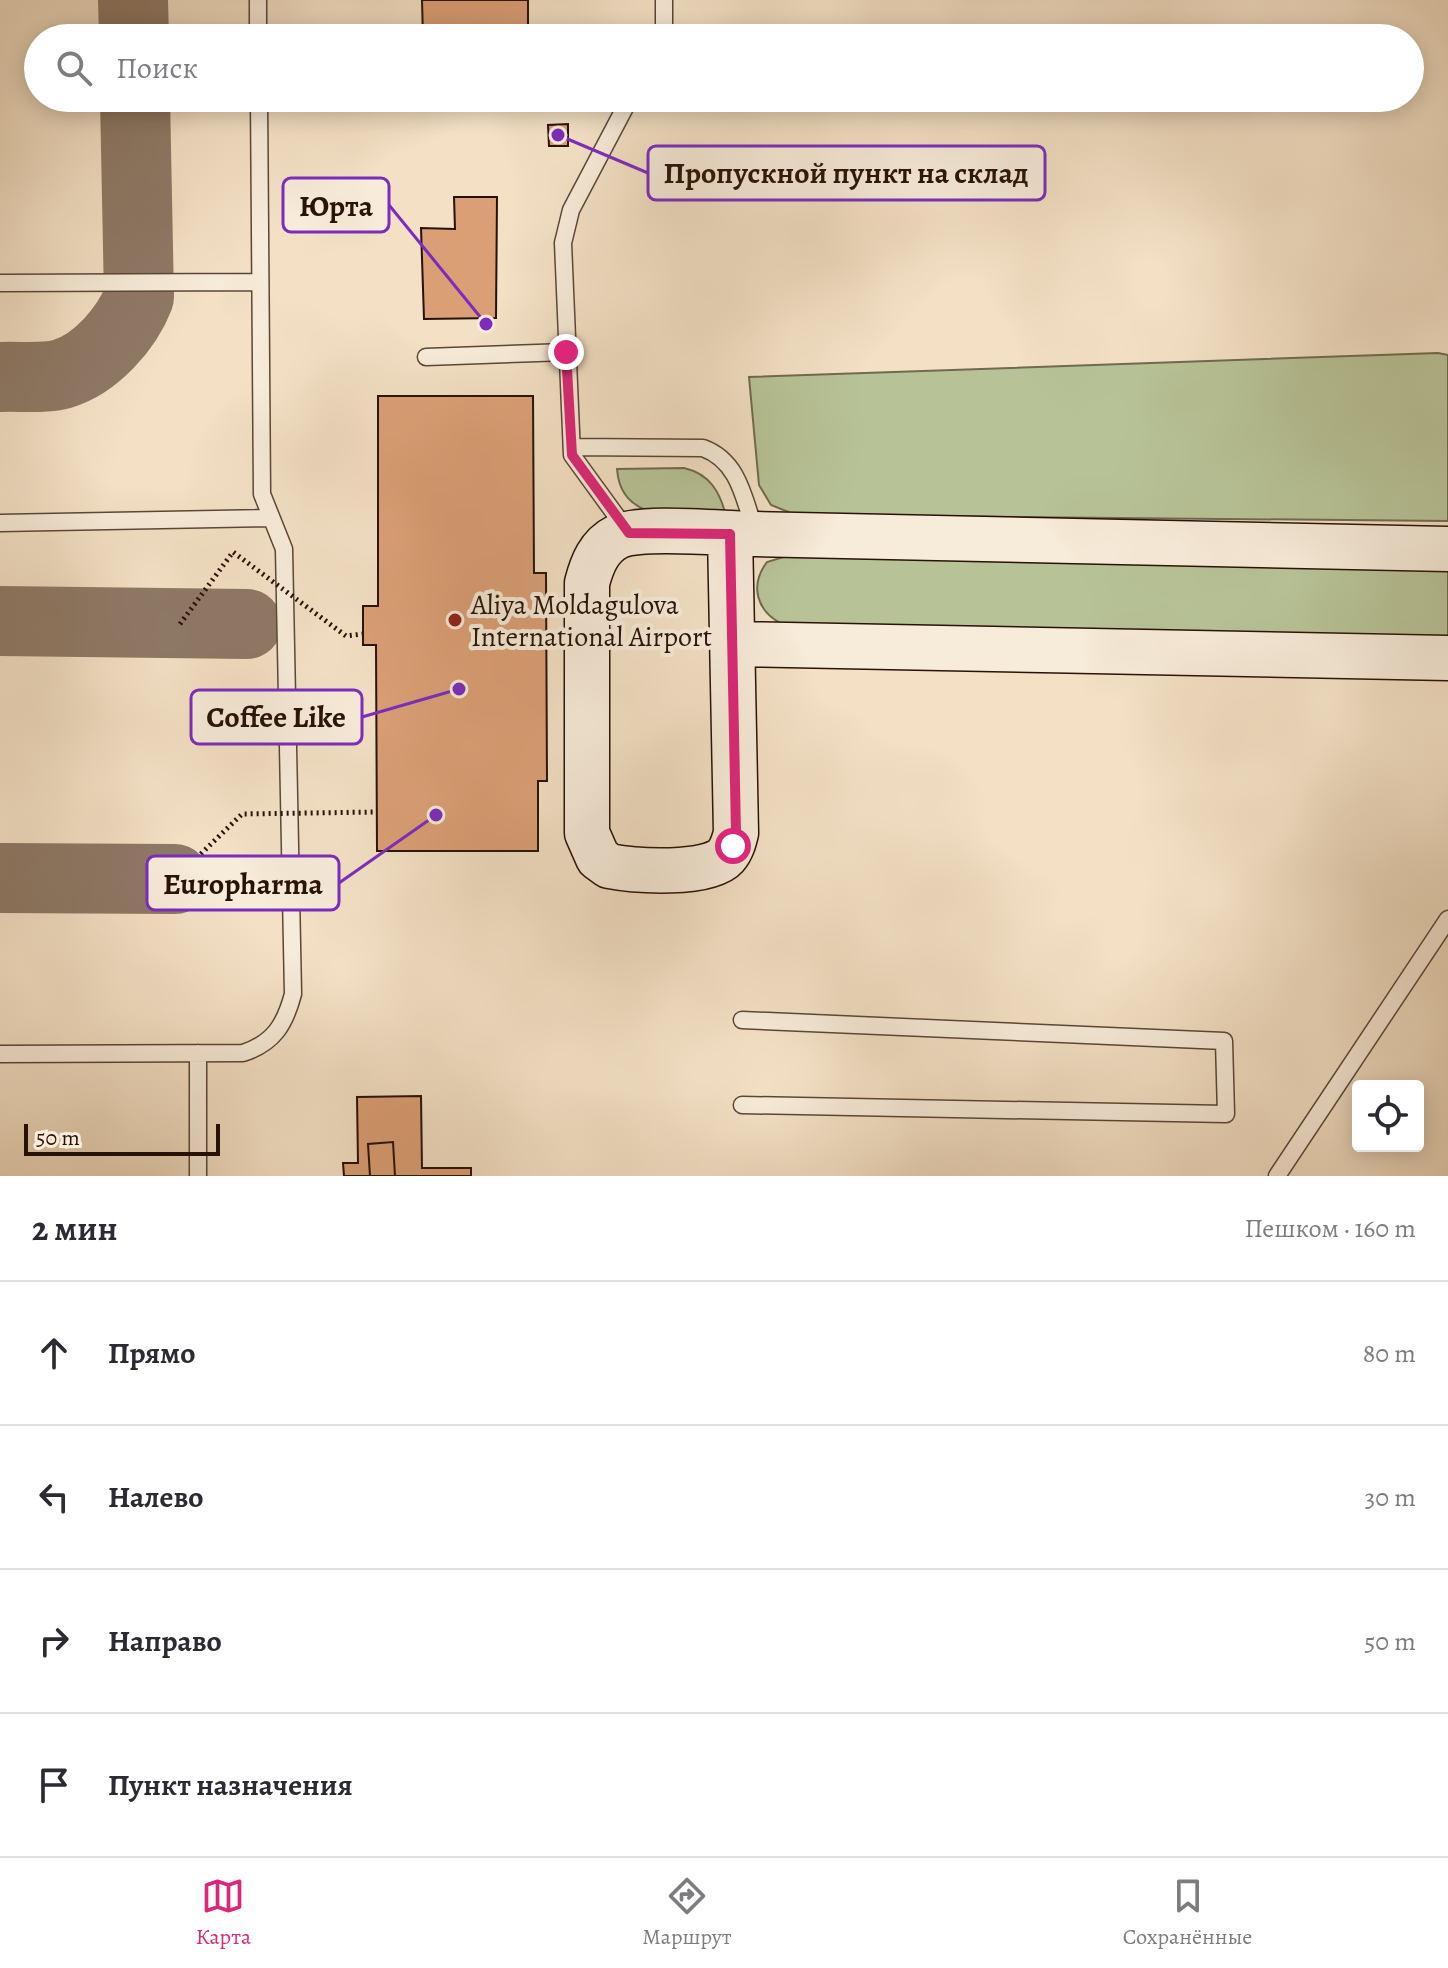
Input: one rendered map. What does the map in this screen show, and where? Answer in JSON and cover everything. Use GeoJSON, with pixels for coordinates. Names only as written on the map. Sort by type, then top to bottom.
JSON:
{"type":"FeatureCollection","features":[{"type":"Feature","properties":{"kind":"main road"},"geometry":{"type":"LineString","coordinates":[[743,534],[734,644],[736,833],[733,846],[725,857],[700,868],[609,866],[591,846],[587,833],[587,583],[592,562],[604,545],[629,533],[743,534],[1448,549]]}},
{"type":"Feature","properties":{"kind":"main road"},"geometry":{"type":"LineString","coordinates":[[734,644],[1448,658]]}},
{"type":"Feature","properties":{"kind":"lane"},"geometry":{"type":"LineString","coordinates":[[258,0],[258,24]]}},
{"type":"Feature","properties":{"kind":"lane"},"geometry":{"type":"LineString","coordinates":[[664,0],[664,24]]}},
{"type":"Feature","properties":{"kind":"lane"},"geometry":{"type":"LineString","coordinates":[[0,1054],[243,1053],[262,1047],[287,1017],[293,994],[284,549],[262,494],[259,112]]}},
{"type":"Feature","properties":{"kind":"lane"},"geometry":{"type":"LineString","coordinates":[[623,112],[571,210],[563,243],[572,455],[629,533]]}},
{"type":"Feature","properties":{"kind":"lane"},"geometry":{"type":"LineString","coordinates":[[0,283],[260,282]]}},
{"type":"Feature","properties":{"kind":"lane"},"geometry":{"type":"LineString","coordinates":[[426,357],[566,352]]}},
{"type":"Feature","properties":{"kind":"lane"},"geometry":{"type":"LineString","coordinates":[[572,447],[703,448],[713,452],[735,475],[743,534]]}},
{"type":"Feature","properties":{"kind":"lane"},"geometry":{"type":"LineString","coordinates":[[0,523],[271,518]]}},
{"type":"Feature","properties":{"kind":"lane"},"geometry":{"type":"LineString","coordinates":[[1277,1176],[1448,919]]}},
{"type":"Feature","properties":{"kind":"lane"},"geometry":{"type":"LineString","coordinates":[[742,1020],[1224,1041],[1226,1114],[742,1105]]}},
{"type":"Feature","properties":{"kind":"lane"},"geometry":{"type":"LineString","coordinates":[[198,1053],[198,1176]]}},
{"type":"Feature","properties":{"kind":"path"},"geometry":{"type":"LineString","coordinates":[[180,624],[233,552],[346,636],[363,634]]}},
{"type":"Feature","properties":{"kind":"path"},"geometry":{"type":"LineString","coordinates":[[175,879],[242,814],[377,812]]}},
{"type":"Feature","properties":{"kind":"green space"},"geometry":{"type":"Polygon","coordinates":[[[1448,355],[1448,521],[796,515],[771,505],[759,485],[749,377],[1448,355]]]}},
{"type":"Feature","properties":{"kind":"green space"},"geometry":{"type":"Polygon","coordinates":[[[684,468],[707,479],[721,499],[726,516],[674,515],[642,508],[630,500],[621,487],[617,469],[684,468]]]}},
{"type":"Feature","properties":{"kind":"green space"},"geometry":{"type":"Polygon","coordinates":[[[790,555],[1448,563],[1448,637],[782,624],[773,619],[762,605],[758,597],[758,580],[767,562],[790,555]]]}},
{"type":"Feature","properties":{"kind":"building"},"geometry":{"type":"Polygon","coordinates":[[[422,0],[528,0],[528,24],[423,24],[422,0]]]}},
{"type":"Feature","properties":{"kind":"building"},"geometry":{"type":"Polygon","coordinates":[[[568,124],[568,146],[549,146],[548,125],[568,124]]]}},
{"type":"Feature","properties":{"kind":"building"},"geometry":{"type":"Polygon","coordinates":[[[454,197],[497,197],[496,318],[424,319],[421,228],[455,229],[454,197]]]}},
{"type":"Feature","properties":{"kind":"building","name":"Aliya Moldagulova International Airport"},"geometry":{"type":"Polygon","coordinates":[[[378,396],[533,396],[534,573],[546,573],[547,781],[538,781],[538,851],[377,851],[376,645],[363,645],[363,606],[378,606],[378,396]]]}},
{"type":"Feature","properties":{"kind":"building"},"geometry":{"type":"Polygon","coordinates":[[[421,1096],[422,1168],[471,1168],[471,1176],[344,1176],[343,1163],[358,1163],[357,1097],[421,1096]]]}},
{"type":"Feature","properties":{"kind":"building"},"geometry":{"type":"Polygon","coordinates":[[[393,1142],[395,1176],[370,1176],[368,1144],[393,1142]]]}},
{"type":"Feature","properties":{"kind":"taxiway"},"geometry":{"type":"LineString","coordinates":[[133,0],[134,24]]}},
{"type":"Feature","properties":{"kind":"taxiway"},"geometry":{"type":"LineString","coordinates":[[0,377],[47,376],[75,369],[109,343],[134,309],[139,297],[135,112]]}},
{"type":"Feature","properties":{"kind":"taxiway"},"geometry":{"type":"LineString","coordinates":[[0,621],[247,624]]}},
{"type":"Feature","properties":{"kind":"taxiway"},"geometry":{"type":"LineString","coordinates":[[0,878],[175,879]]}},
{"type":"Feature","properties":{"kind":"place","name":"Пропускной пункт на склад"},"geometry":{"type":"Point","coordinates":[558,135]}},
{"type":"Feature","properties":{"kind":"place","name":"Юрта"},"geometry":{"type":"Point","coordinates":[486,324]}},
{"type":"Feature","properties":{"kind":"place","name":"Aliya Moldagulova International Airport"},"geometry":{"type":"Point","coordinates":[455,620]}},
{"type":"Feature","properties":{"kind":"place","name":"Coffee Like"},"geometry":{"type":"Point","coordinates":[459,689]}},
{"type":"Feature","properties":{"kind":"place","name":"Europharma"},"geometry":{"type":"Point","coordinates":[436,815]}},
{"type":"Feature","properties":{"kind":"route"},"geometry":{"type":"LineString","coordinates":[[566,352],[572,455],[629,533],[730,534],[736,833],[733,846]]}}]}
